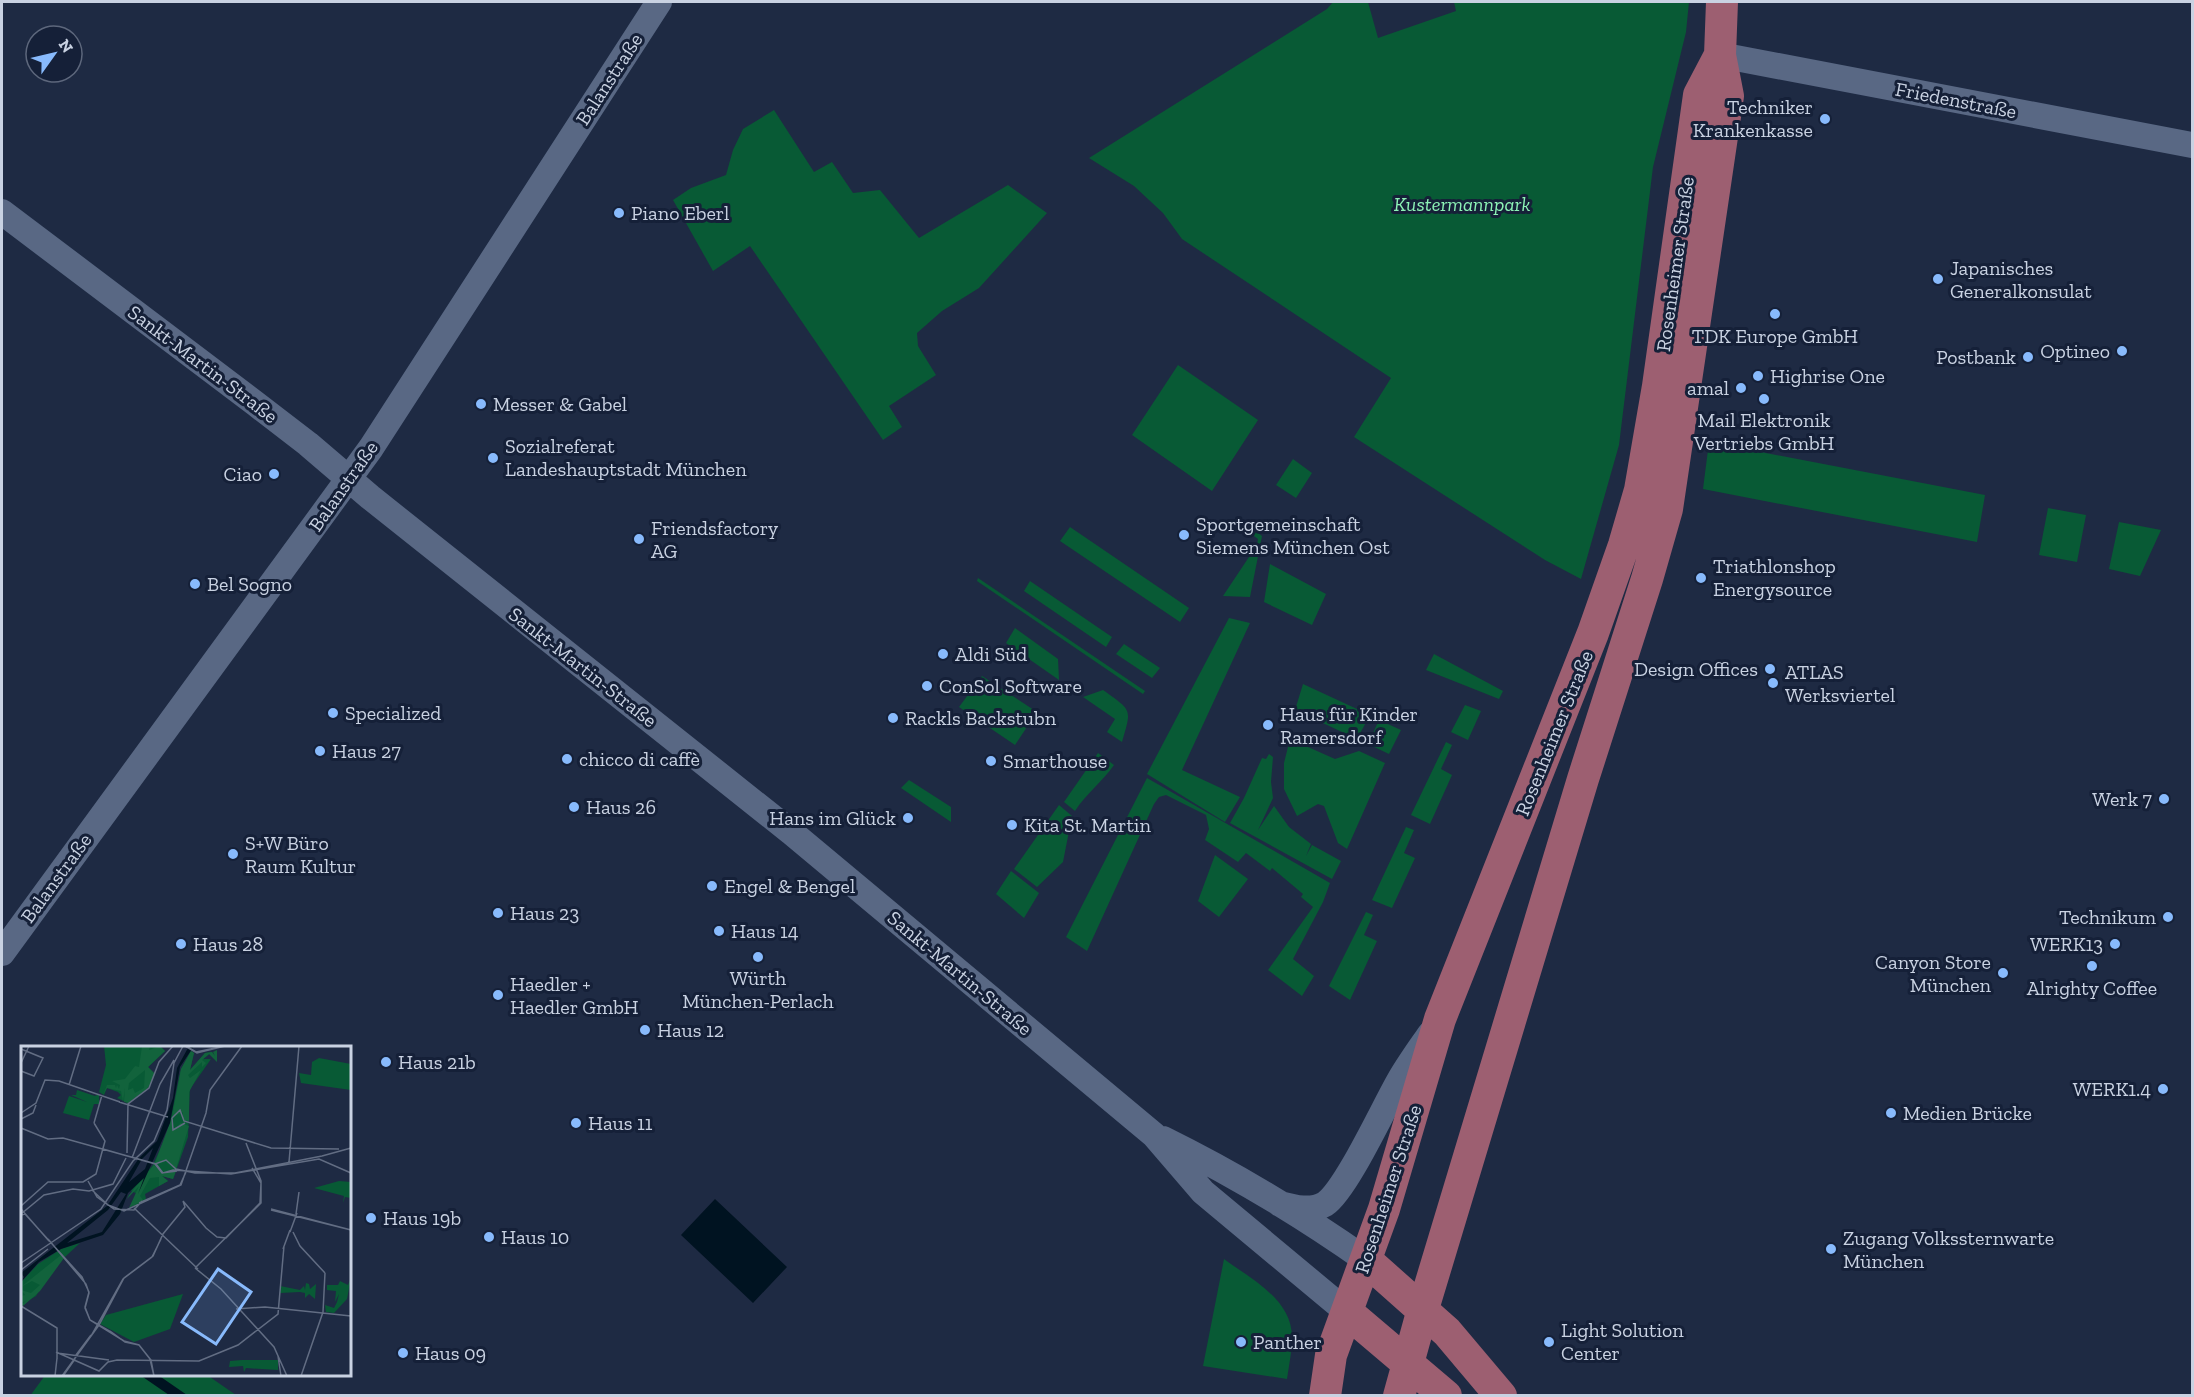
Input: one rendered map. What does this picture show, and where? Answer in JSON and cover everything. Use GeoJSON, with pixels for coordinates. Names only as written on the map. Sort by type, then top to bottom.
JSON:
{"type":"FeatureCollection","features":[{"type":"Feature","properties":{"kind":"main road","name":"Rosenheimer Straße"},"geometry":{"type":"LineString","coordinates":[[1399,1395],[1583,779],[1667,509],[1728,96],[1720,55],[1722,2]]}},
{"type":"Feature","properties":{"kind":"main road","name":"Rosenheimer Straße"},"geometry":{"type":"LineString","coordinates":[[1325,1395],[1331,1354],[1384,1209],[1440,1019],[1593,633],[1624,545],[1640,490],[1658,386],[1699,94],[1720,55]]}},
{"type":"Feature","properties":{"kind":"main road","name":"Sankt-Martin-Straße"},"geometry":{"type":"LineString","coordinates":[[1366,1260],[1423,1309],[1465,1351],[1501,1395]]}},
{"type":"Feature","properties":{"kind":"main road","name":"Sankt-Martin-Straße"},"geometry":{"type":"LineString","coordinates":[[1347,1312],[1446,1395]]}},
{"type":"Feature","properties":{"kind":"street","name":"Balanstraße"},"geometry":{"type":"LineString","coordinates":[[2,953],[349,479],[659,2]]}},
{"type":"Feature","properties":{"kind":"street","name":"Friedenstraße"},"geometry":{"type":"LineString","coordinates":[[1720,55],[2193,146]]}},
{"type":"Feature","properties":{"kind":"street","name":"Sankt-Martin-Straße"},"geometry":{"type":"LineString","coordinates":[[2,212],[236,388],[790,832],[1154,1135],[1203,1192],[1347,1312]]}},
{"type":"Feature","properties":{"kind":"street"},"geometry":{"type":"LineString","coordinates":[[1280,1204],[1302,1209],[1313,1208],[1325,1204],[1342,1185],[1400,1080],[1440,1019]]}},
{"type":"Feature","properties":{"kind":"street","name":"Sankt-Martin-Straße"},"geometry":{"type":"LineString","coordinates":[[1154,1135],[1215,1165],[1366,1260]]}},
{"type":"Feature","properties":{"kind":"green space","name":"Kustermannpark"},"geometry":{"type":"Polygon","coordinates":[[[1333,2],[1368,2],[1378,38],[1456,11],[1454,2],[1689,2],[1686,32],[1653,167],[1619,445],[1581,579],[1545,560],[1354,437],[1391,378],[1182,239],[1163,213],[1134,186],[1089,158],[1327,9],[1333,2]]]}},
{"type":"Feature","properties":{"kind":"green space"},"geometry":{"type":"Polygon","coordinates":[[[774,110],[814,172],[832,162],[853,193],[880,190],[919,238],[1008,185],[1047,213],[979,288],[942,311],[917,333],[918,346],[936,375],[889,406],[902,427],[883,440],[750,246],[713,271],[673,200],[691,188],[726,175],[733,150],[743,129],[774,110]]]}},
{"type":"Feature","properties":{"kind":"green space"},"geometry":{"type":"Polygon","coordinates":[[[1178,365],[1258,420],[1212,491],[1132,435],[1178,365]]]}},
{"type":"Feature","properties":{"kind":"green space"},"geometry":{"type":"Polygon","coordinates":[[[1709,442],[1985,495],[1977,542],[1703,489],[1709,442]]]}},
{"type":"Feature","properties":{"kind":"green space"},"geometry":{"type":"Polygon","coordinates":[[[1293,459],[1312,473],[1296,498],[1276,485],[1293,459]]]}},
{"type":"Feature","properties":{"kind":"green space"},"geometry":{"type":"Polygon","coordinates":[[[2048,508],[2086,515],[2077,562],[2039,555],[2048,508]]]}},
{"type":"Feature","properties":{"kind":"green space"},"geometry":{"type":"Polygon","coordinates":[[[2119,522],[2161,530],[2140,576],[2109,569],[2119,522]]]}},
{"type":"Feature","properties":{"kind":"green space"},"geometry":{"type":"Polygon","coordinates":[[[1249,526],[1262,536],[1250,597],[1223,596],[1257,545],[1258,539],[1247,531],[1249,526]]]}},
{"type":"Feature","properties":{"kind":"green space"},"geometry":{"type":"Polygon","coordinates":[[[1070,527],[1189,608],[1180,622],[1060,541],[1070,527]]]}},
{"type":"Feature","properties":{"kind":"green space"},"geometry":{"type":"Polygon","coordinates":[[[1270,564],[1326,594],[1312,625],[1264,602],[1270,564]]]}},
{"type":"Feature","properties":{"kind":"green space"},"geometry":{"type":"Polygon","coordinates":[[[978,578],[1145,691],[1143,694],[977,581],[978,578]]]}},
{"type":"Feature","properties":{"kind":"green space"},"geometry":{"type":"Polygon","coordinates":[[[1030,581],[1112,637],[1106,647],[1024,591],[1030,581]]]}},
{"type":"Feature","properties":{"kind":"green space"},"geometry":{"type":"Polygon","coordinates":[[[1229,618],[1250,623],[1182,770],[1240,797],[1225,822],[1147,774],[1229,618]]]}},
{"type":"Feature","properties":{"kind":"green space"},"geometry":{"type":"Polygon","coordinates":[[[1015,628],[1058,659],[1059,680],[1006,643],[1015,628]]]}},
{"type":"Feature","properties":{"kind":"green space"},"geometry":{"type":"Polygon","coordinates":[[[1124,644],[1160,668],[1152,678],[1116,654],[1124,644]]]}},
{"type":"Feature","properties":{"kind":"green space"},"geometry":{"type":"Polygon","coordinates":[[[1434,654],[1503,691],[1499,699],[1426,670],[1434,654]]]}},
{"type":"Feature","properties":{"kind":"green space"},"geometry":{"type":"Polygon","coordinates":[[[982,676],[1037,712],[1015,745],[959,707],[982,676]]]}},
{"type":"Feature","properties":{"kind":"green space"},"geometry":{"type":"Polygon","coordinates":[[[1303,684],[1370,715],[1357,739],[1295,710],[1303,684]]]}},
{"type":"Feature","properties":{"kind":"green space"},"geometry":{"type":"Polygon","coordinates":[[[1103,690],[1120,702],[1127,711],[1122,742],[1107,732],[1115,719],[1083,697],[1103,690]]]}},
{"type":"Feature","properties":{"kind":"green space"},"geometry":{"type":"Polygon","coordinates":[[[1465,705],[1481,711],[1468,740],[1451,732],[1465,705]]]}},
{"type":"Feature","properties":{"kind":"green space"},"geometry":{"type":"Polygon","coordinates":[[[1379,720],[1401,730],[1389,754],[1368,744],[1379,720]]]}},
{"type":"Feature","properties":{"kind":"green space"},"geometry":{"type":"Polygon","coordinates":[[[1290,739],[1335,759],[1359,751],[1385,763],[1347,849],[1338,843],[1324,806],[1318,804],[1297,816],[1284,789],[1284,763],[1290,739]]]}},
{"type":"Feature","properties":{"kind":"green space"},"geometry":{"type":"Polygon","coordinates":[[[1446,742],[1452,745],[1441,769],[1452,775],[1430,824],[1411,815],[1446,742]]]}},
{"type":"Feature","properties":{"kind":"green space"},"geometry":{"type":"Polygon","coordinates":[[[1098,753],[1114,765],[1075,811],[1064,802],[1098,753]]]}},
{"type":"Feature","properties":{"kind":"green space"},"geometry":{"type":"Polygon","coordinates":[[[1269,754],[1273,757],[1271,782],[1273,798],[1258,830],[1274,806],[1289,827],[1311,844],[1306,856],[1312,845],[1341,861],[1332,879],[1230,823],[1262,758],[1266,759],[1269,754]]]}},
{"type":"Feature","properties":{"kind":"green space"},"geometry":{"type":"Polygon","coordinates":[[[1147,778],[1330,883],[1323,902],[1293,959],[1314,976],[1302,996],[1268,970],[1313,907],[1301,897],[1303,894],[1272,868],[1270,871],[1246,853],[1238,862],[1205,840],[1209,829],[1206,815],[1166,795],[1159,797],[1154,804],[1087,951],[1066,937],[1147,778]]]}},
{"type":"Feature","properties":{"kind":"green space"},"geometry":{"type":"Polygon","coordinates":[[[909,780],[951,807],[951,822],[901,788],[909,780]]]}},
{"type":"Feature","properties":{"kind":"green space"},"geometry":{"type":"Polygon","coordinates":[[[1059,805],[1072,816],[1063,862],[1037,887],[1014,869],[1059,805]]]}},
{"type":"Feature","properties":{"kind":"green space"},"geometry":{"type":"Polygon","coordinates":[[[1406,827],[1414,830],[1404,853],[1415,858],[1392,908],[1372,900],[1406,827]]]}},
{"type":"Feature","properties":{"kind":"green space"},"geometry":{"type":"Polygon","coordinates":[[[1215,855],[1248,879],[1219,917],[1198,901],[1215,855]]]}},
{"type":"Feature","properties":{"kind":"green space"},"geometry":{"type":"Polygon","coordinates":[[[1011,871],[1039,893],[1024,918],[996,894],[1011,871]]]}},
{"type":"Feature","properties":{"kind":"green space"},"geometry":{"type":"Polygon","coordinates":[[[1366,912],[1373,915],[1364,935],[1377,941],[1350,1000],[1329,986],[1366,912]]]}},
{"type":"Feature","properties":{"kind":"green space"},"geometry":{"type":"Polygon","coordinates":[[[1224,1259],[1268,1291],[1285,1312],[1292,1337],[1287,1379],[1203,1366],[1224,1259]]]}},
{"type":"Feature","properties":{"kind":"green space"},"geometry":{"type":"Polygon","coordinates":[[[45,1376],[208,1376],[236,1395],[30,1396],[45,1376]]]}},
{"type":"Feature","properties":{"kind":"water"},"geometry":{"type":"Polygon","coordinates":[[[715,1199],[787,1267],[753,1303],[681,1235],[715,1199]]]}},
{"type":"Feature","properties":{"kind":"water"},"geometry":{"type":"Polygon","coordinates":[[[141,1376],[159,1376],[187,1395],[169,1395],[141,1376]]]}},
{"type":"Feature","properties":{"kind":"place","name":"Techniker Krankenkasse"},"geometry":{"type":"Point","coordinates":[1825,119]}},
{"type":"Feature","properties":{"kind":"place","name":"Piano Eberl"},"geometry":{"type":"Point","coordinates":[619,213]}},
{"type":"Feature","properties":{"kind":"place","name":"Japanisches Generalkonsulat"},"geometry":{"type":"Point","coordinates":[1938,279]}},
{"type":"Feature","properties":{"kind":"place","name":"TDK Europe GmbH"},"geometry":{"type":"Point","coordinates":[1775,314]}},
{"type":"Feature","properties":{"kind":"place","name":"Optineo"},"geometry":{"type":"Point","coordinates":[2122,351]}},
{"type":"Feature","properties":{"kind":"place","name":"Postbank"},"geometry":{"type":"Point","coordinates":[2028,357]}},
{"type":"Feature","properties":{"kind":"place","name":"Highrise One"},"geometry":{"type":"Point","coordinates":[1758,376]}},
{"type":"Feature","properties":{"kind":"place","name":"amal"},"geometry":{"type":"Point","coordinates":[1741,388]}},
{"type":"Feature","properties":{"kind":"place","name":"Mail Elektronik Vertriebs GmbH"},"geometry":{"type":"Point","coordinates":[1764,399]}},
{"type":"Feature","properties":{"kind":"place","name":"Messer & Gabel"},"geometry":{"type":"Point","coordinates":[481,404]}},
{"type":"Feature","properties":{"kind":"place","name":"Sozialreferat Landeshauptstadt München"},"geometry":{"type":"Point","coordinates":[493,458]}},
{"type":"Feature","properties":{"kind":"place","name":"Ciao"},"geometry":{"type":"Point","coordinates":[274,474]}},
{"type":"Feature","properties":{"kind":"place","name":"Sportgemeinschaft Siemens München Ost"},"geometry":{"type":"Point","coordinates":[1184,535]}},
{"type":"Feature","properties":{"kind":"place","name":"Friendsfactory AG"},"geometry":{"type":"Point","coordinates":[639,539]}},
{"type":"Feature","properties":{"kind":"place","name":"Triathlonshop Energysource"},"geometry":{"type":"Point","coordinates":[1701,578]}},
{"type":"Feature","properties":{"kind":"place","name":"Bel Sogno"},"geometry":{"type":"Point","coordinates":[195,584]}},
{"type":"Feature","properties":{"kind":"place","name":"Aldi Süd"},"geometry":{"type":"Point","coordinates":[943,654]}},
{"type":"Feature","properties":{"kind":"place","name":"Design Offices"},"geometry":{"type":"Point","coordinates":[1770,669]}},
{"type":"Feature","properties":{"kind":"place","name":"ATLAS Werksviertel"},"geometry":{"type":"Point","coordinates":[1773,683]}},
{"type":"Feature","properties":{"kind":"place","name":"ConSol Software"},"geometry":{"type":"Point","coordinates":[927,686]}},
{"type":"Feature","properties":{"kind":"place","name":"Specialized"},"geometry":{"type":"Point","coordinates":[333,713]}},
{"type":"Feature","properties":{"kind":"place","name":"Rackls Backstubn"},"geometry":{"type":"Point","coordinates":[893,718]}},
{"type":"Feature","properties":{"kind":"place","name":"Haus für Kinder Ramersdorf"},"geometry":{"type":"Point","coordinates":[1268,725]}},
{"type":"Feature","properties":{"kind":"place","name":"Haus 27"},"geometry":{"type":"Point","coordinates":[320,751]}},
{"type":"Feature","properties":{"kind":"place","name":"chicco di caffè"},"geometry":{"type":"Point","coordinates":[567,759]}},
{"type":"Feature","properties":{"kind":"place","name":"Smarthouse"},"geometry":{"type":"Point","coordinates":[991,761]}},
{"type":"Feature","properties":{"kind":"place","name":"Werk 7"},"geometry":{"type":"Point","coordinates":[2164,799]}},
{"type":"Feature","properties":{"kind":"place","name":"Haus 26"},"geometry":{"type":"Point","coordinates":[574,807]}},
{"type":"Feature","properties":{"kind":"place","name":"Hans im Glück"},"geometry":{"type":"Point","coordinates":[908,818]}},
{"type":"Feature","properties":{"kind":"place","name":"Kita St. Martin"},"geometry":{"type":"Point","coordinates":[1012,825]}},
{"type":"Feature","properties":{"kind":"place","name":"S+W Büro Raum Kultur"},"geometry":{"type":"Point","coordinates":[233,854]}},
{"type":"Feature","properties":{"kind":"place","name":"Engel & Bengel"},"geometry":{"type":"Point","coordinates":[712,886]}},
{"type":"Feature","properties":{"kind":"place","name":"Haus 23"},"geometry":{"type":"Point","coordinates":[498,913]}},
{"type":"Feature","properties":{"kind":"place","name":"Technikum"},"geometry":{"type":"Point","coordinates":[2168,917]}},
{"type":"Feature","properties":{"kind":"place","name":"Haus 14"},"geometry":{"type":"Point","coordinates":[719,931]}},
{"type":"Feature","properties":{"kind":"place","name":"Haus 28"},"geometry":{"type":"Point","coordinates":[181,944]}},
{"type":"Feature","properties":{"kind":"place","name":"WERK13"},"geometry":{"type":"Point","coordinates":[2115,944]}},
{"type":"Feature","properties":{"kind":"place","name":"Würth München-Perlach"},"geometry":{"type":"Point","coordinates":[758,957]}},
{"type":"Feature","properties":{"kind":"place","name":"Alrighty Coffee"},"geometry":{"type":"Point","coordinates":[2092,966]}},
{"type":"Feature","properties":{"kind":"place","name":"Canyon Store München"},"geometry":{"type":"Point","coordinates":[2003,973]}},
{"type":"Feature","properties":{"kind":"place","name":"Haedler + Haedler GmbH"},"geometry":{"type":"Point","coordinates":[498,995]}},
{"type":"Feature","properties":{"kind":"place","name":"Haus 12"},"geometry":{"type":"Point","coordinates":[645,1030]}},
{"type":"Feature","properties":{"kind":"place","name":"Haus 21b"},"geometry":{"type":"Point","coordinates":[386,1062]}},
{"type":"Feature","properties":{"kind":"place","name":"WERK1.4"},"geometry":{"type":"Point","coordinates":[2163,1089]}},
{"type":"Feature","properties":{"kind":"place","name":"Medien Brücke"},"geometry":{"type":"Point","coordinates":[1891,1113]}},
{"type":"Feature","properties":{"kind":"place","name":"Haus 11"},"geometry":{"type":"Point","coordinates":[576,1123]}},
{"type":"Feature","properties":{"kind":"place","name":"Haus 19b"},"geometry":{"type":"Point","coordinates":[371,1218]}},
{"type":"Feature","properties":{"kind":"place","name":"Haus 10"},"geometry":{"type":"Point","coordinates":[489,1237]}},
{"type":"Feature","properties":{"kind":"place","name":"Zugang Volkssternwarte München"},"geometry":{"type":"Point","coordinates":[1831,1249]}},
{"type":"Feature","properties":{"kind":"place","name":"Panther"},"geometry":{"type":"Point","coordinates":[1241,1342]}},
{"type":"Feature","properties":{"kind":"place","name":"Light Solution Center"},"geometry":{"type":"Point","coordinates":[1549,1342]}},
{"type":"Feature","properties":{"kind":"place","name":"Haus 09"},"geometry":{"type":"Point","coordinates":[403,1353]}}]}
